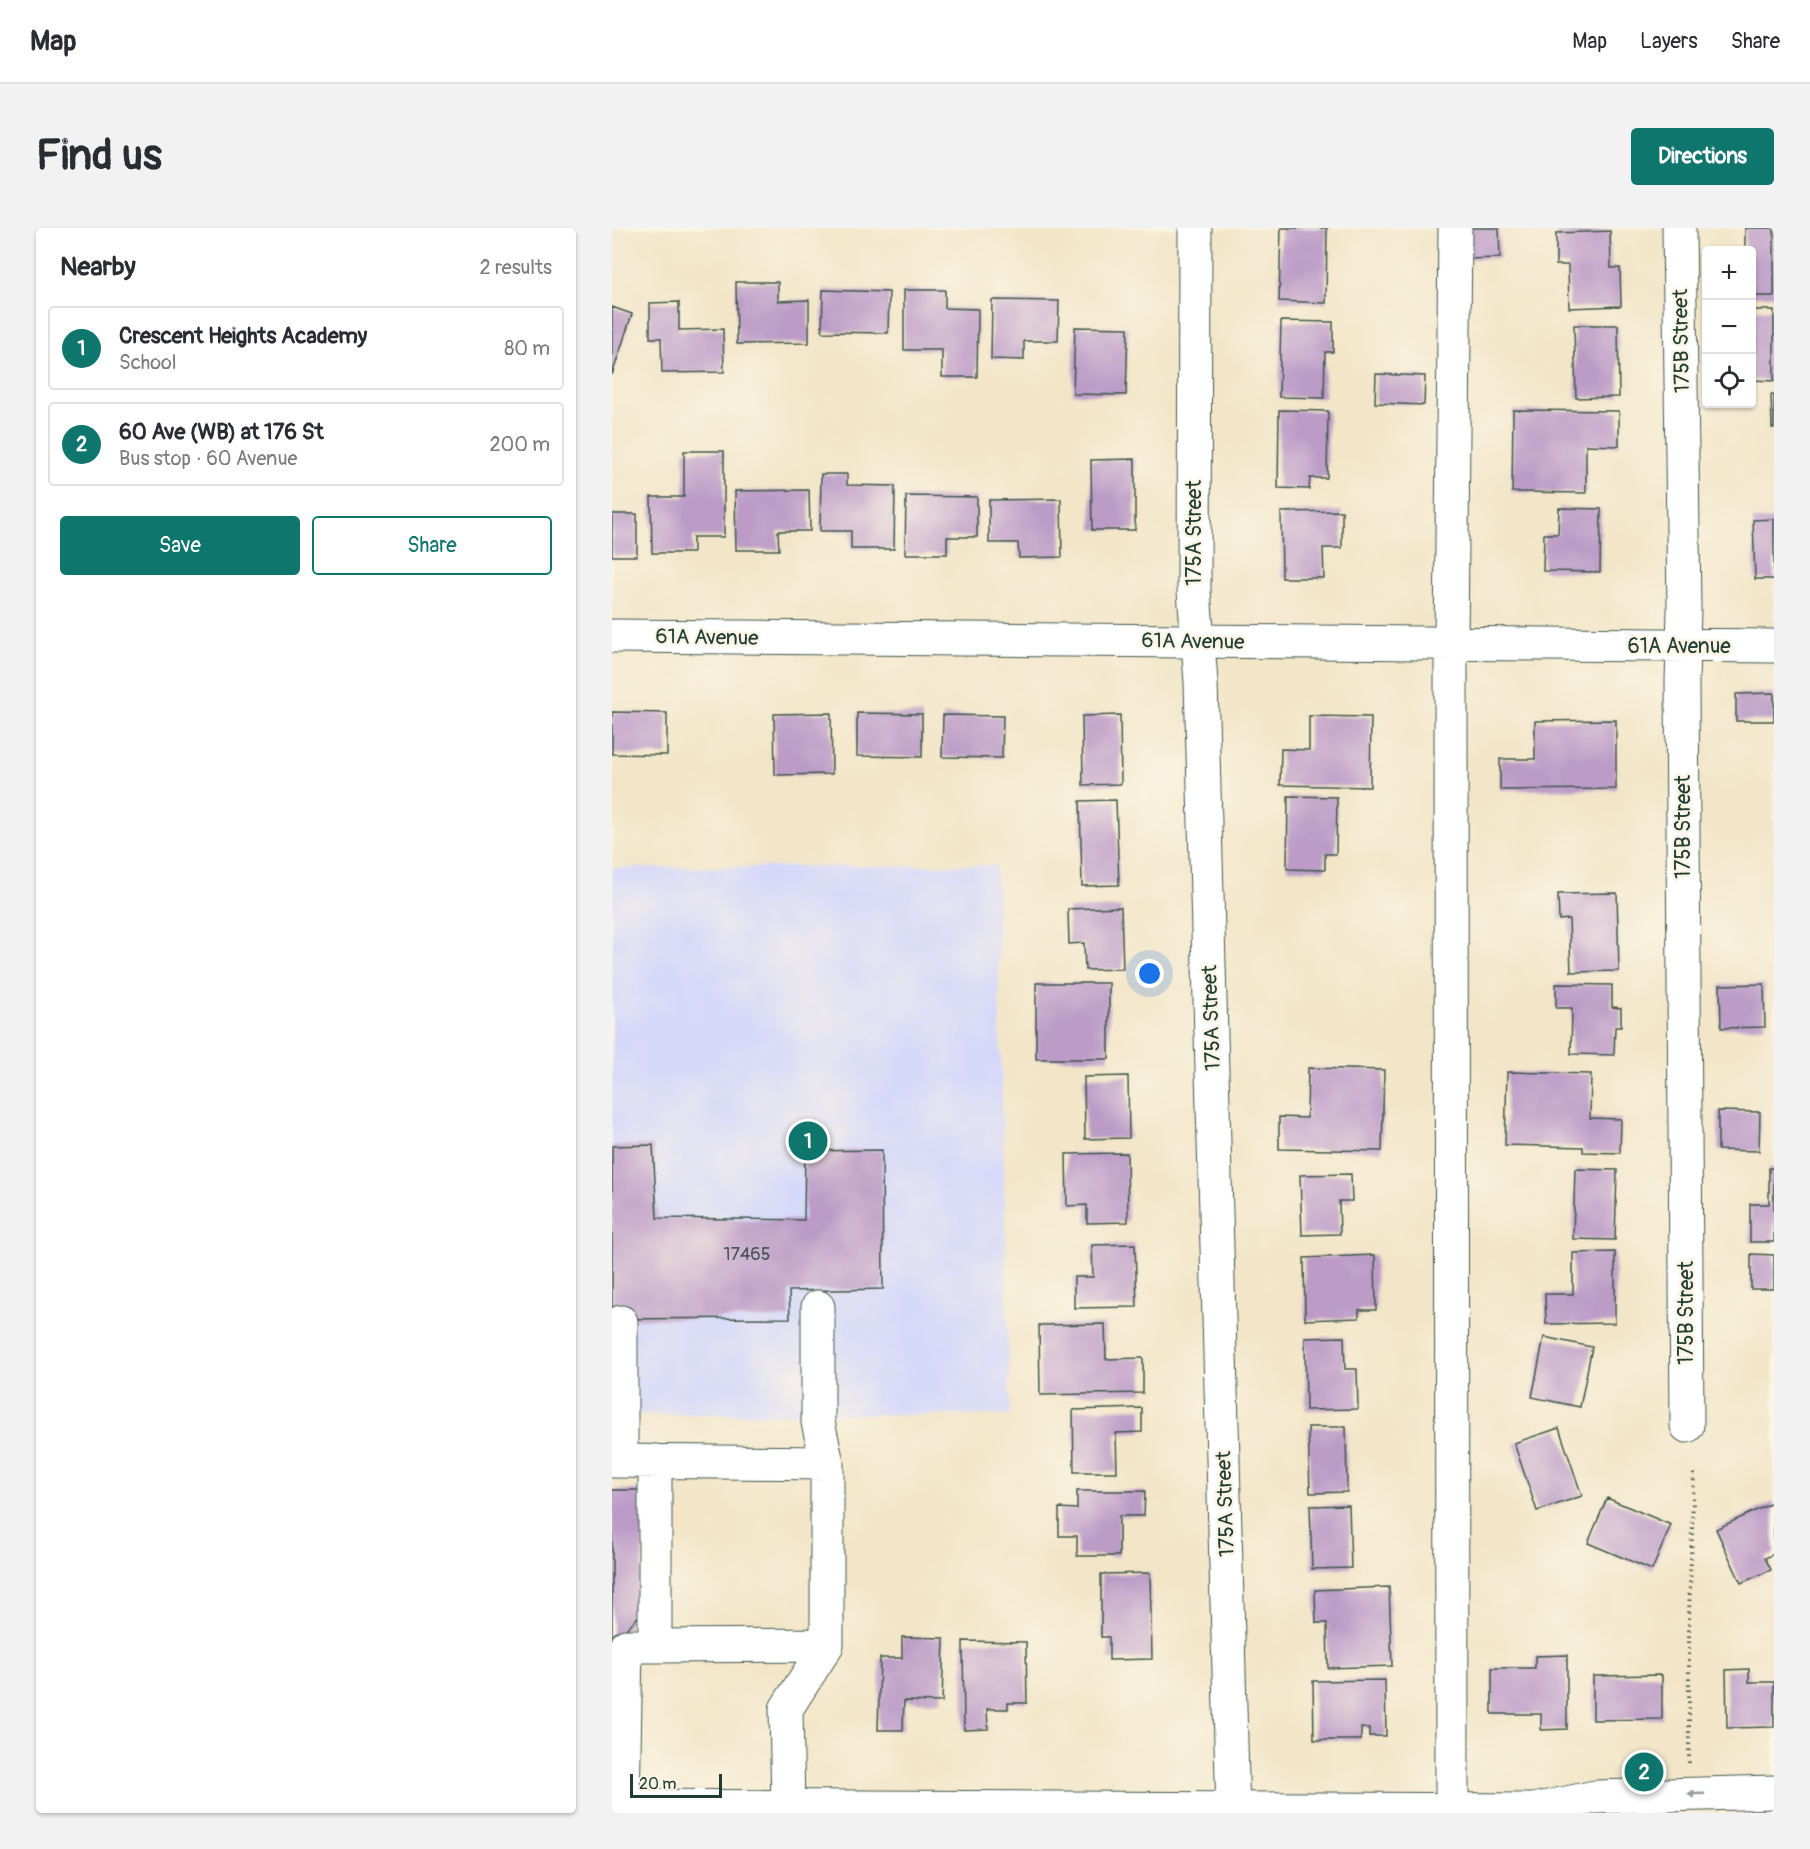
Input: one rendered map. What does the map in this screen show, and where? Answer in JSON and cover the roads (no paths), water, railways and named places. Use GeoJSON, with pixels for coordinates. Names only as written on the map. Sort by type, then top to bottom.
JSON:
{"type":"FeatureCollection","features":[{"type":"Feature","properties":{"kind":"street","name":"175A Street"},"geometry":{"type":"LineString","coordinates":[[1195,228],[1194,591],[1202,729],[1233,1811]]}},
{"type":"Feature","properties":{"kind":"street"},"geometry":{"type":"LineString","coordinates":[[1452,1810],[1451,644],[1455,228]]}},
{"type":"Feature","properties":{"kind":"street","name":"175B Street"},"geometry":{"type":"LineString","coordinates":[[1679,228],[1687,1426]]}},
{"type":"Feature","properties":{"kind":"street","name":"61A Avenue"},"geometry":{"type":"LineString","coordinates":[[612,636],[1774,646]]}},
{"type":"Feature","properties":{"kind":"street"},"geometry":{"type":"LineString","coordinates":[[788,1807],[786,1709],[827,1645],[827,1462],[818,1422],[818,1307]]}},
{"type":"Feature","properties":{"kind":"street"},"geometry":{"type":"LineString","coordinates":[[621,1322],[617,1461],[827,1462]]}},
{"type":"Feature","properties":{"kind":"street"},"geometry":{"type":"LineString","coordinates":[[655,1461],[655,1647]]}},
{"type":"Feature","properties":{"kind":"street"},"geometry":{"type":"LineString","coordinates":[[827,1645],[626,1647],[617,1806],[1540,1812],[1595,1797],[1774,1792]]}},
{"type":"Feature","properties":{"kind":"place","name":"Crescent Heights Academy"},"geometry":{"type":"Point","coordinates":[808,1141]}},
{"type":"Feature","properties":{"kind":"place","name":"60 Ave (WB) at 176 St"},"geometry":{"type":"Point","coordinates":[1644,1772]}}]}
